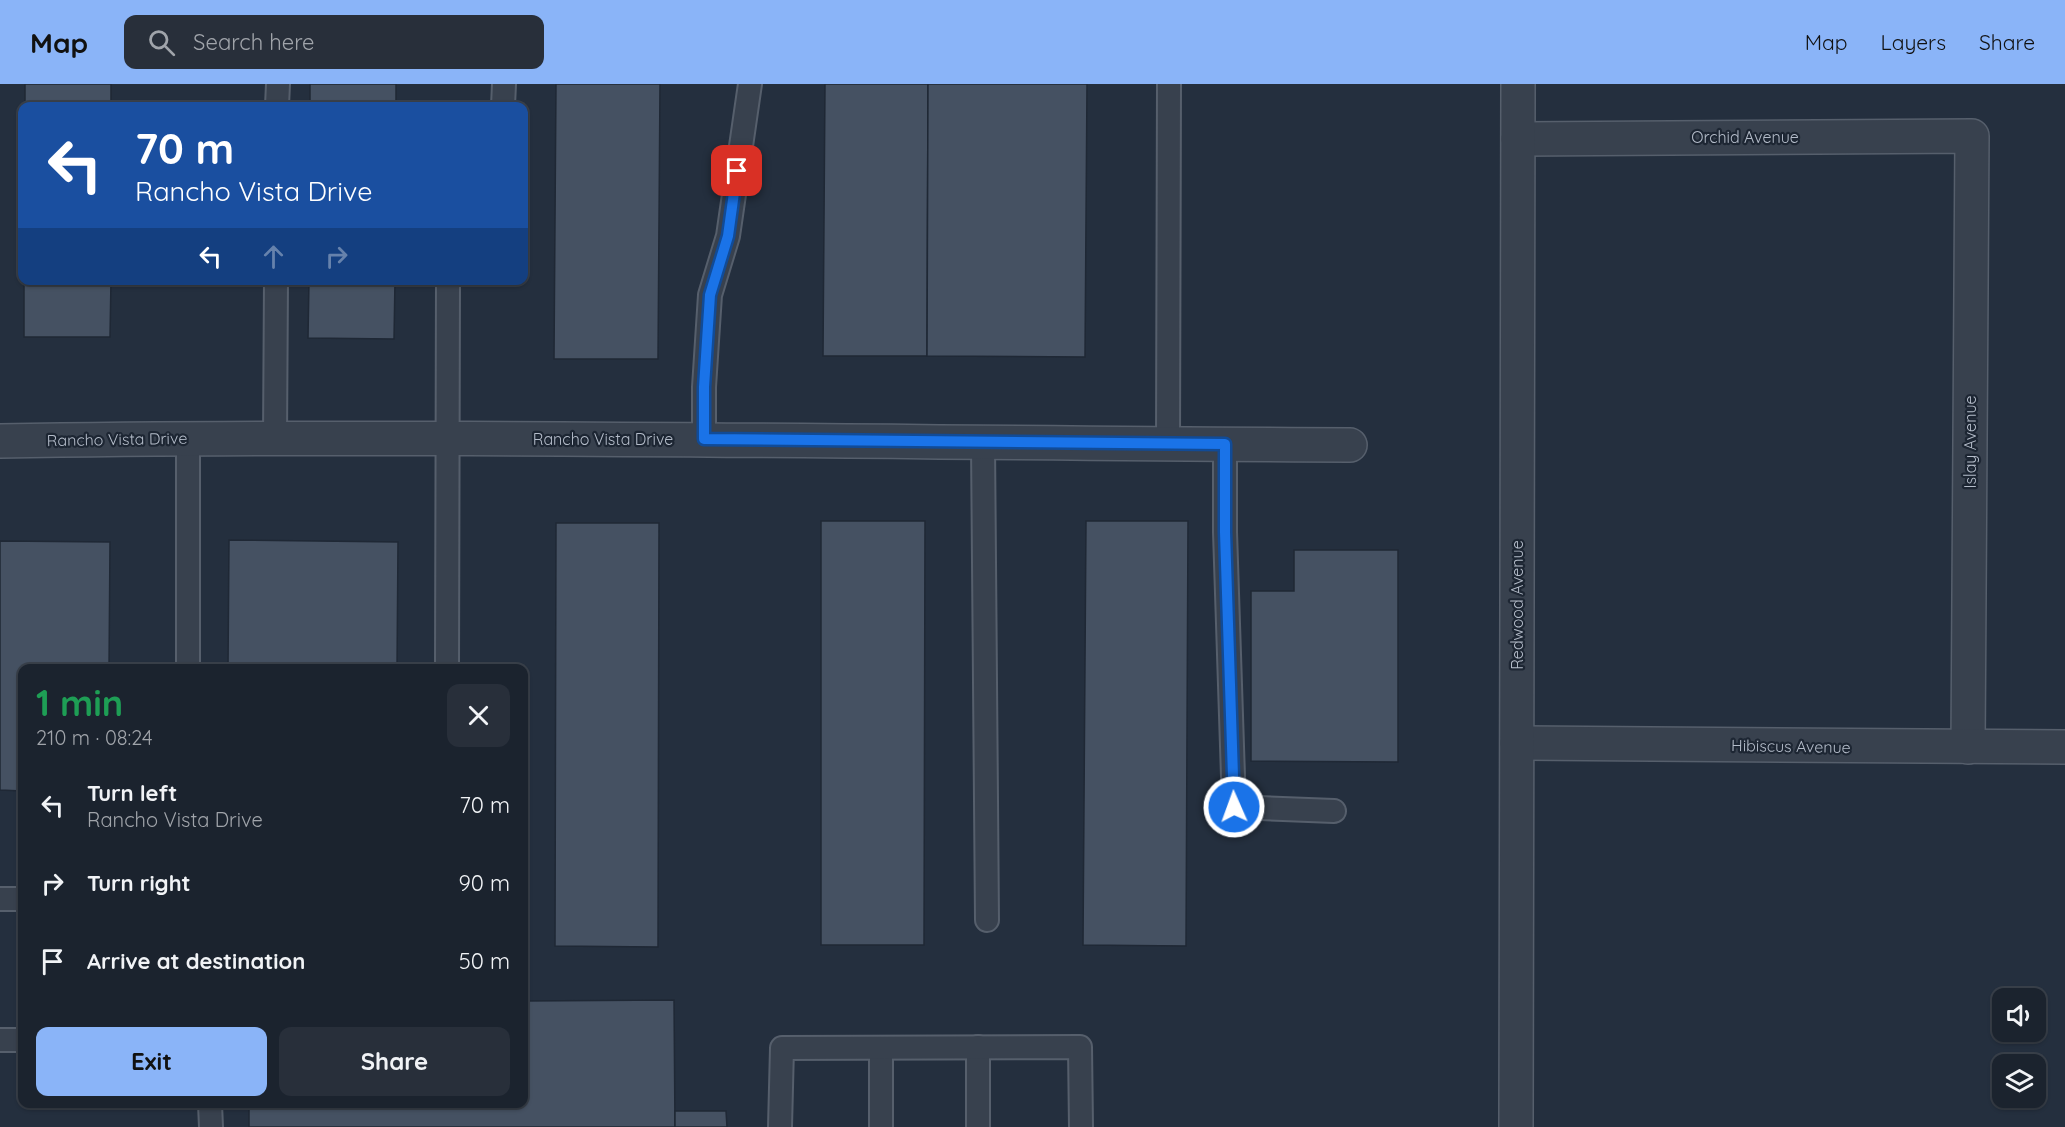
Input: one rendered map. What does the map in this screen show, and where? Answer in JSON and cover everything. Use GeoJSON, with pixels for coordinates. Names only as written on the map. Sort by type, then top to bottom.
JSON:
{"type":"FeatureCollection","features":[{"type":"Feature","properties":{"kind":"street","name":"Redwood Avenue"},"geometry":{"type":"LineString","coordinates":[[1516,1127],[1518,84]]}},
{"type":"Feature","properties":{"kind":"street","name":"Orchid Avenue"},"geometry":{"type":"LineString","coordinates":[[1518,139],[1972,136]]}},
{"type":"Feature","properties":{"kind":"street","name":"Islay Avenue"},"geometry":{"type":"LineString","coordinates":[[1968,747],[1972,136]]}},
{"type":"Feature","properties":{"kind":"street","name":"Rancho Vista Drive"},"geometry":{"type":"LineString","coordinates":[[0,441],[188,438],[704,439],[1350,445]]}},
{"type":"Feature","properties":{"kind":"street","name":"Hibiscus Avenue"},"geometry":{"type":"LineString","coordinates":[[1517,743],[2065,747]]}},
{"type":"Feature","properties":{"kind":"lane"},"geometry":{"type":"LineString","coordinates":[[278,84],[278,102]]}},
{"type":"Feature","properties":{"kind":"lane"},"geometry":{"type":"LineString","coordinates":[[504,84],[504,102]]}},
{"type":"Feature","properties":{"kind":"lane"},"geometry":{"type":"LineString","coordinates":[[704,439],[704,387],[710,295],[728,236],[750,84]]}},
{"type":"Feature","properties":{"kind":"lane"},"geometry":{"type":"LineString","coordinates":[[1168,444],[1169,84]]}},
{"type":"Feature","properties":{"kind":"lane"},"geometry":{"type":"LineString","coordinates":[[275,439],[276,285]]}},
{"type":"Feature","properties":{"kind":"lane"},"geometry":{"type":"LineString","coordinates":[[447,285],[447,664]]}},
{"type":"Feature","properties":{"kind":"lane"},"geometry":{"type":"LineString","coordinates":[[188,438],[188,664]]}},
{"type":"Feature","properties":{"kind":"lane"},"geometry":{"type":"LineString","coordinates":[[983,443],[987,920]]}},
{"type":"Feature","properties":{"kind":"lane"},"geometry":{"type":"LineString","coordinates":[[1225,444],[1234,807],[1334,811]]}},
{"type":"Feature","properties":{"kind":"lane"},"geometry":{"type":"LineString","coordinates":[[0,899],[18,899]]}},
{"type":"Feature","properties":{"kind":"lane"},"geometry":{"type":"LineString","coordinates":[[0,1040],[18,1040]]}},
{"type":"Feature","properties":{"kind":"lane"},"geometry":{"type":"LineString","coordinates":[[978,1047],[978,1127]]}},
{"type":"Feature","properties":{"kind":"lane"},"geometry":{"type":"LineString","coordinates":[[780,1127],[782,1048],[1080,1047],[1081,1127]]}},
{"type":"Feature","properties":{"kind":"lane"},"geometry":{"type":"LineString","coordinates":[[881,1048],[881,1127]]}},
{"type":"Feature","properties":{"kind":"lane"},"geometry":{"type":"LineString","coordinates":[[210,1108],[211,1127]]}},
{"type":"Feature","properties":{"kind":"building"},"geometry":{"type":"Polygon","coordinates":[[[25,84],[111,84],[111,102],[25,102],[25,84]]]}},
{"type":"Feature","properties":{"kind":"building"},"geometry":{"type":"Polygon","coordinates":[[[310,84],[396,84],[396,102],[310,102],[310,84]]]}},
{"type":"Feature","properties":{"kind":"building"},"geometry":{"type":"Polygon","coordinates":[[[556,84],[660,84],[658,359],[554,359],[556,84]]]}},
{"type":"Feature","properties":{"kind":"building"},"geometry":{"type":"Polygon","coordinates":[[[825,84],[928,84],[927,356],[823,356],[825,84]]]}},
{"type":"Feature","properties":{"kind":"building"},"geometry":{"type":"Polygon","coordinates":[[[928,84],[1087,84],[1085,357],[927,356],[928,84]]]}},
{"type":"Feature","properties":{"kind":"building"},"geometry":{"type":"Polygon","coordinates":[[[24,285],[111,285],[110,337],[24,337],[24,285]]]}},
{"type":"Feature","properties":{"kind":"building"},"geometry":{"type":"Polygon","coordinates":[[[309,285],[395,285],[394,339],[308,338],[309,285]]]}},
{"type":"Feature","properties":{"kind":"building"},"geometry":{"type":"Polygon","coordinates":[[[821,521],[925,521],[924,945],[821,945],[821,521]]]}},
{"type":"Feature","properties":{"kind":"building"},"geometry":{"type":"Polygon","coordinates":[[[1086,521],[1188,521],[1186,946],[1083,945],[1086,521]]]}},
{"type":"Feature","properties":{"kind":"building"},"geometry":{"type":"Polygon","coordinates":[[[556,523],[659,523],[658,947],[555,946],[556,523]]]}},
{"type":"Feature","properties":{"kind":"building"},"geometry":{"type":"Polygon","coordinates":[[[229,540],[398,542],[397,664],[228,664],[229,540]]]}},
{"type":"Feature","properties":{"kind":"building"},"geometry":{"type":"Polygon","coordinates":[[[0,541],[110,542],[109,664],[18,664],[18,791],[0,790],[0,541]]]}},
{"type":"Feature","properties":{"kind":"building"},"geometry":{"type":"Polygon","coordinates":[[[1294,550],[1398,550],[1398,762],[1251,761],[1251,591],[1294,591],[1294,550]]]}},
{"type":"Feature","properties":{"kind":"building"},"geometry":{"type":"Polygon","coordinates":[[[674,1000],[675,1127],[249,1127],[249,1108],[528,1108],[528,1001],[674,1000]]]}},
{"type":"Feature","properties":{"kind":"building"},"geometry":{"type":"Polygon","coordinates":[[[675,1111],[726,1111],[727,1127],[675,1127],[675,1111]]]}},
{"type":"Feature","properties":{"kind":"route"},"geometry":{"type":"LineString","coordinates":[[737,171],[728,236],[710,295],[704,387],[704,439],[1225,444],[1225,532],[1234,807]]}}]}
